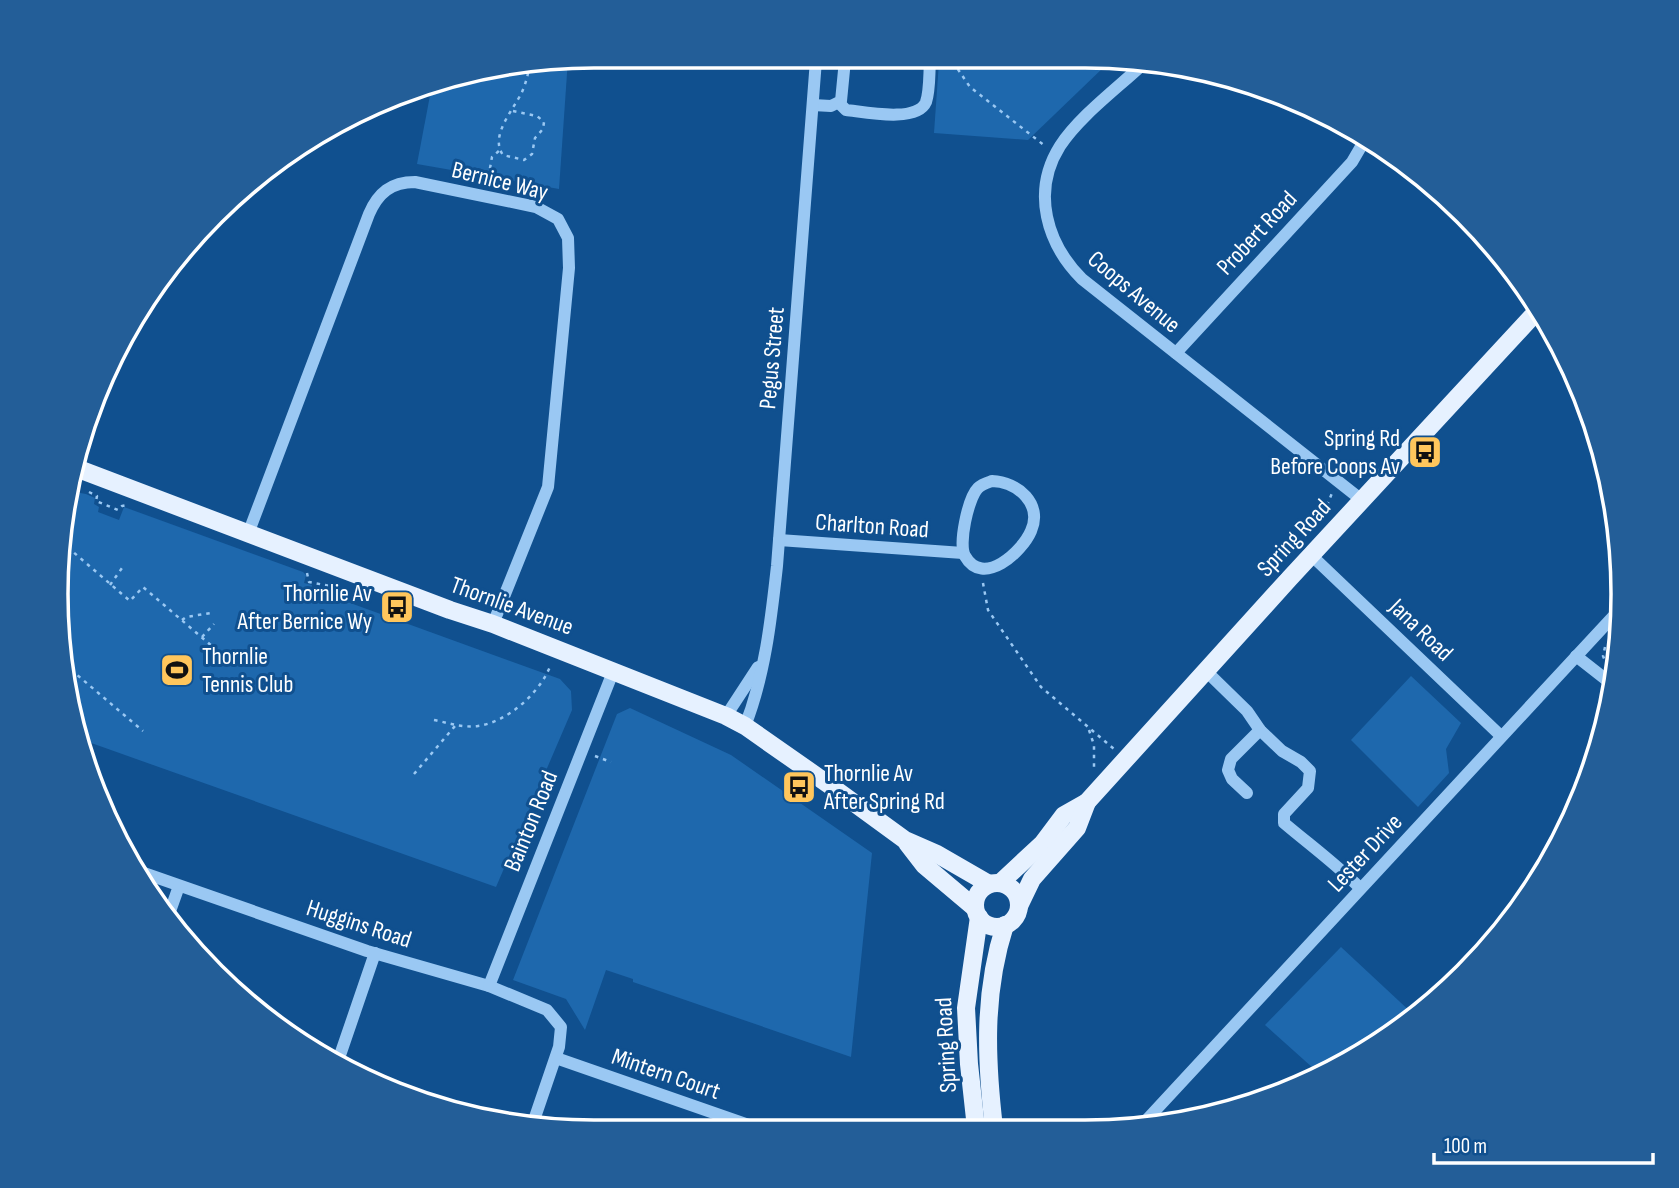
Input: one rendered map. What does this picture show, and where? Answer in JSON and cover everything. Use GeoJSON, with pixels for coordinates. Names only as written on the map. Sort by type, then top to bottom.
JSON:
{"type":"FeatureCollection","features":[{"type":"Feature","properties":{"kind":"main road","name":"Spring Road"},"geometry":{"type":"LineString","coordinates":[[975,1120],[966,1009],[978,894],[995,884],[1043,843],[1064,815],[1087,802],[1531,317]]}},
{"type":"Feature","properties":{"kind":"main road","name":"Thornlie Avenue"},"geometry":{"type":"LineString","coordinates":[[83,471],[493,624],[726,716],[745,726],[905,841],[995,884]]}},
{"type":"Feature","properties":{"kind":"main road","name":"Spring Road"},"geometry":{"type":"LineString","coordinates":[[993,1120],[987,1019],[996,953],[1005,925],[1015,918],[1032,879],[1077,828],[1087,802]]}},
{"type":"Feature","properties":{"kind":"main road","name":"Thornlie Avenue"},"geometry":{"type":"LineString","coordinates":[[905,841],[924,865],[977,913]]}},
{"type":"Feature","properties":{"kind":"main road"},"geometry":{"type":"LineString","coordinates":[[995,884],[1006,885],[1016,894],[1019,906]]}},
{"type":"Feature","properties":{"kind":"main road"},"geometry":{"type":"LineString","coordinates":[[977,913],[990,926],[1005,925]]}},
{"type":"Feature","properties":{"kind":"street","name":"Pegus Street"},"geometry":{"type":"LineString","coordinates":[[745,726],[752,708],[769,631],[779,540],[815,68]]}},
{"type":"Feature","properties":{"kind":"street"},"geometry":{"type":"LineString","coordinates":[[813,105],[831,106],[839,103],[842,98],[844,68]]}},
{"type":"Feature","properties":{"kind":"street"},"geometry":{"type":"LineString","coordinates":[[839,103],[846,110],[905,114],[916,112],[926,100],[929,68]]}},
{"type":"Feature","properties":{"kind":"street","name":"Coops Avenue"},"geometry":{"type":"LineString","coordinates":[[1135,71],[1069,134],[1059,148],[1048,180],[1047,216],[1056,248],[1072,269],[1363,501]]}},
{"type":"Feature","properties":{"kind":"street","name":"Probert Road"},"geometry":{"type":"LineString","coordinates":[[1175,353],[1352,162],[1361,147]]}},
{"type":"Feature","properties":{"kind":"street","name":"Bernice Way"},"geometry":{"type":"LineString","coordinates":[[248,534],[369,214],[379,195],[392,186],[415,182],[536,207],[562,224],[568,238],[556,417],[548,487],[493,624]]}},
{"type":"Feature","properties":{"kind":"street"},"geometry":{"type":"LineString","coordinates":[[992,481],[1005,483],[1020,491],[1034,507],[1035,519],[1030,533],[1003,563],[992,568],[982,568],[975,566],[963,553],[970,504],[976,489],[992,481]]}},
{"type":"Feature","properties":{"kind":"street","name":"Charlton Road"},"geometry":{"type":"LineString","coordinates":[[779,540],[963,553]]}},
{"type":"Feature","properties":{"kind":"street","name":"Jana Road"},"geometry":{"type":"LineString","coordinates":[[1311,555],[1501,736]]}},
{"type":"Feature","properties":{"kind":"street","name":"Lester Drive"},"geometry":{"type":"LineString","coordinates":[[1149,1116],[1610,620]]}},
{"type":"Feature","properties":{"kind":"street"},"geometry":{"type":"LineString","coordinates":[[1576,656],[1604,678]]}},
{"type":"Feature","properties":{"kind":"street","name":"Pegus Street"},"geometry":{"type":"LineString","coordinates":[[726,716],[764,658]]}},
{"type":"Feature","properties":{"kind":"street"},"geometry":{"type":"LineString","coordinates":[[1206,671],[1247,710],[1260,730],[1282,751],[1310,771],[1308,788],[1282,819],[1360,888]]}},
{"type":"Feature","properties":{"kind":"street","name":"Bainton Road"},"geometry":{"type":"LineString","coordinates":[[489,986],[613,672]]}},
{"type":"Feature","properties":{"kind":"street"},"geometry":{"type":"LineString","coordinates":[[1247,793],[1232,779],[1228,770],[1231,759],[1260,730]]}},
{"type":"Feature","properties":{"kind":"street","name":"Huggins Road"},"geometry":{"type":"LineString","coordinates":[[151,876],[375,953],[489,986],[547,1010],[561,1027],[556,1058]]}},
{"type":"Feature","properties":{"kind":"street"},"geometry":{"type":"LineString","coordinates":[[172,907],[179,886]]}},
{"type":"Feature","properties":{"kind":"street"},"geometry":{"type":"LineString","coordinates":[[340,1054],[375,953]]}},
{"type":"Feature","properties":{"kind":"street"},"geometry":{"type":"LineString","coordinates":[[535,1116],[556,1058]]}},
{"type":"Feature","properties":{"kind":"street","name":"Mintern Court"},"geometry":{"type":"LineString","coordinates":[[556,1058],[734,1120]]}},
{"type":"Feature","properties":{"kind":"path"},"geometry":{"type":"LineString","coordinates":[[957,68],[970,87],[1048,148]]}},
{"type":"Feature","properties":{"kind":"path"},"geometry":{"type":"LineString","coordinates":[[486,190],[492,157],[500,150],[502,130],[523,90],[528,73]]}},
{"type":"Feature","properties":{"kind":"path"},"geometry":{"type":"LineString","coordinates":[[500,150],[508,157],[520,160],[528,158],[535,138],[544,125],[543,120],[537,116],[513,111]]}},
{"type":"Feature","properties":{"kind":"path"},"geometry":{"type":"LineString","coordinates":[[70,553],[72,551],[130,601],[143,587],[213,647]]}},
{"type":"Feature","properties":{"kind":"path"},"geometry":{"type":"LineString","coordinates":[[110,585],[122,568]]}},
{"type":"Feature","properties":{"kind":"path"},"geometry":{"type":"LineString","coordinates":[[982,568],[988,610],[1041,687],[1115,749]]}},
{"type":"Feature","properties":{"kind":"path"},"geometry":{"type":"LineString","coordinates":[[182,620],[211,613]]}},
{"type":"Feature","properties":{"kind":"path"},"geometry":{"type":"LineString","coordinates":[[202,637],[214,624]]}},
{"type":"Feature","properties":{"kind":"path"},"geometry":{"type":"LineString","coordinates":[[1596,635],[1607,643],[1603,656],[1606,664]]}},
{"type":"Feature","properties":{"kind":"path"},"geometry":{"type":"LineString","coordinates":[[434,720],[455,726],[487,724],[511,712],[520,706],[548,673],[552,661]]}},
{"type":"Feature","properties":{"kind":"path"},"geometry":{"type":"LineString","coordinates":[[75,675],[143,731]]}},
{"type":"Feature","properties":{"kind":"path"},"geometry":{"type":"LineString","coordinates":[[414,774],[455,726]]}},
{"type":"Feature","properties":{"kind":"path"},"geometry":{"type":"LineString","coordinates":[[1088,727],[1094,745],[1094,771]]}},
{"type":"Feature","properties":{"kind":"path"},"geometry":{"type":"LineString","coordinates":[[592,754],[611,762]]}},
{"type":"Feature","properties":{"kind":"shaded area"},"geometry":{"type":"Polygon","coordinates":[[[939,68],[1102,69],[1028,140],[934,133],[939,68]]]}},
{"type":"Feature","properties":{"kind":"shaded area"},"geometry":{"type":"Polygon","coordinates":[[[567,69],[559,189],[417,164],[430,94],[491,78],[567,69]]]}},
{"type":"Feature","properties":{"kind":"shaded area"},"geometry":{"type":"Polygon","coordinates":[[[78,493],[95,498],[94,504],[99,507],[98,512],[119,520],[124,507],[303,572],[306,575],[304,583],[312,585],[311,589],[322,593],[324,589],[343,596],[342,600],[560,679],[571,691],[572,710],[496,887],[90,742],[78,697],[69,628],[69,560],[78,493]]]}},
{"type":"Feature","properties":{"kind":"shaded area"},"geometry":{"type":"Polygon","coordinates":[[[1411,676],[1461,723],[1446,749],[1449,773],[1418,807],[1351,740],[1411,676]]]}},
{"type":"Feature","properties":{"kind":"shaded area"},"geometry":{"type":"Polygon","coordinates":[[[630,708],[731,755],[872,853],[851,1057],[633,982],[633,979],[606,970],[585,1030],[566,999],[513,980],[617,714],[630,708]]]}},
{"type":"Feature","properties":{"kind":"shaded area"},"geometry":{"type":"Polygon","coordinates":[[[1341,947],[1408,1009],[1377,1031],[1313,1068],[1265,1025],[1341,947]]]}},
{"type":"Feature","properties":{"kind":"place","name":"Spring Rd Before Coops Av"},"geometry":{"type":"Point","coordinates":[1425,452]}},
{"type":"Feature","properties":{"kind":"place","name":"Thornlie Av After Bernice Wy"},"geometry":{"type":"Point","coordinates":[397,607]}},
{"type":"Feature","properties":{"kind":"place","name":"Thornlie Tennis Club"},"geometry":{"type":"Point","coordinates":[177,670]}},
{"type":"Feature","properties":{"kind":"place","name":"Thornlie Av After Spring Rd"},"geometry":{"type":"Point","coordinates":[799,787]}}]}
